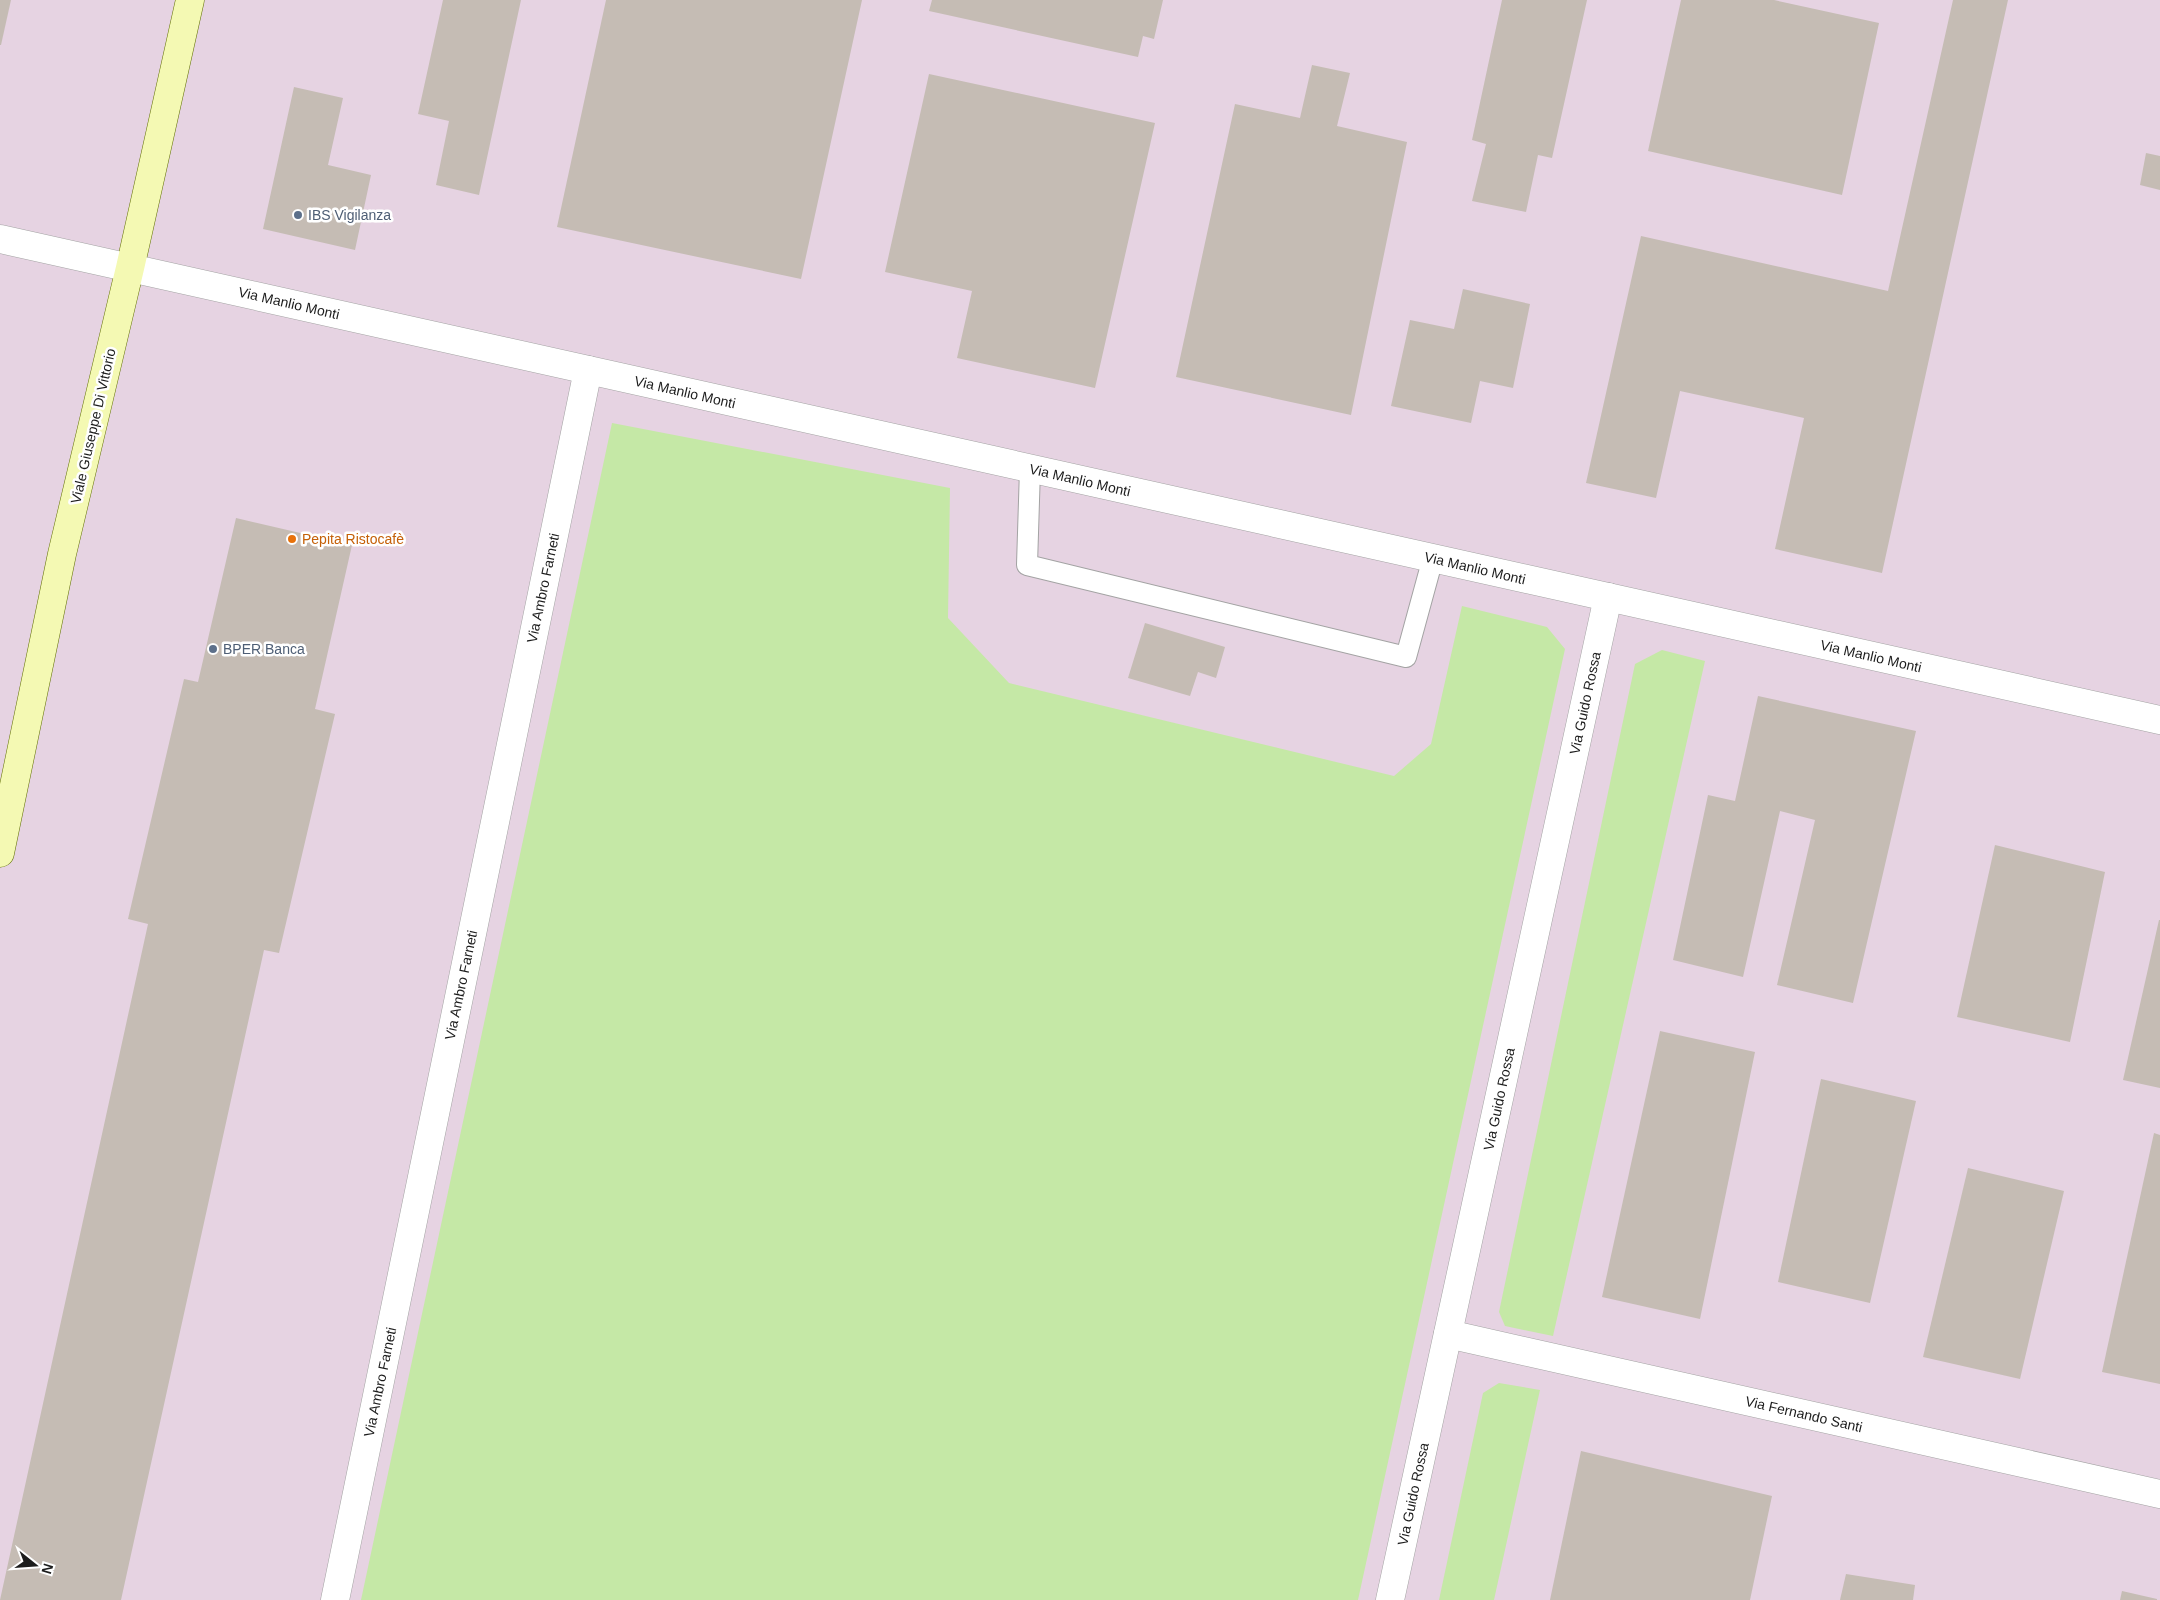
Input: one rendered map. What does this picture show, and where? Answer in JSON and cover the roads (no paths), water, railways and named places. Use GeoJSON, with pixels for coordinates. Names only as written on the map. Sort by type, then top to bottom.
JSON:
{"type":"FeatureCollection","features":[{"type":"Feature","properties":{"kind":"main road","name":"Viale Giuseppe Di Vittorio"},"geometry":{"type":"LineString","coordinates":[[0,853],[62,554],[130,268],[190,0]]}},
{"type":"Feature","properties":{"kind":"street","name":"Via Manlio Monti"},"geometry":{"type":"LineString","coordinates":[[0,239],[2160,720]]}},
{"type":"Feature","properties":{"kind":"street","name":"Via Ambro Farneti"},"geometry":{"type":"LineString","coordinates":[[335,1600],[588,370]]}},
{"type":"Feature","properties":{"kind":"street","name":"Via Guido Rossa"},"geometry":{"type":"LineString","coordinates":[[1390,1600],[1608,597]]}},
{"type":"Feature","properties":{"kind":"street","name":"Via Fernando Santi"},"geometry":{"type":"LineString","coordinates":[[1448,1334],[2160,1494]]}},
{"type":"Feature","properties":{"kind":"lane"},"geometry":{"type":"LineString","coordinates":[[1030,469],[1027,565],[1406,657],[1433,558]]}},
{"type":"Feature","properties":{"kind":"place","name":"IBS Vigilanza"},"geometry":{"type":"Point","coordinates":[298,215]}},
{"type":"Feature","properties":{"kind":"place","name":"Pepita Ristocafè"},"geometry":{"type":"Point","coordinates":[292,539]}},
{"type":"Feature","properties":{"kind":"place","name":"BPER Banca"},"geometry":{"type":"Point","coordinates":[213,649]}}]}
